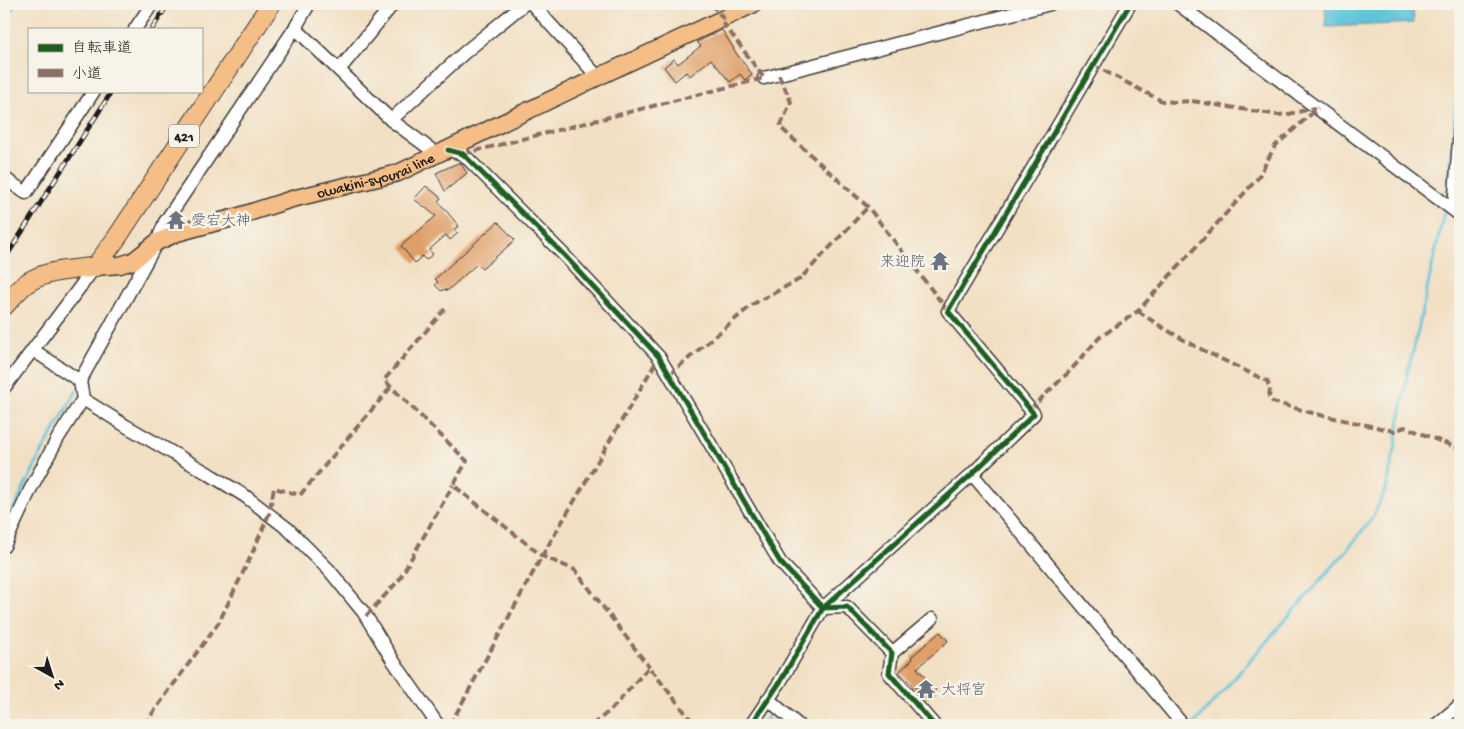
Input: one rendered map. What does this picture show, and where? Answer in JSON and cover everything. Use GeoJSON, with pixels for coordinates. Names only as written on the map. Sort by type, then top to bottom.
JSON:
{"type":"FeatureCollection","features":[{"type":"Feature","properties":{"kind":"highway","name":"421"},"geometry":{"type":"LineString","coordinates":[[95,267],[116,239],[271,4]]}},
{"type":"Feature","properties":{"kind":"highway"},"geometry":{"type":"LineString","coordinates":[[4,306],[24,286],[40,276],[95,267]]}},
{"type":"Feature","properties":{"kind":"main road","name":"owakini-syourai line"},"geometry":{"type":"LineString","coordinates":[[95,267],[120,265],[133,261],[157,242],[177,233],[292,199],[398,173],[754,4]]}},
{"type":"Feature","properties":{"kind":"street"},"geometry":{"type":"LineString","coordinates":[[136,28],[152,4]]}},
{"type":"Feature","properties":{"kind":"street"},"geometry":{"type":"LineString","coordinates":[[4,546],[31,488],[58,438],[83,399],[80,382],[157,242],[164,222],[295,28],[309,4]]}},
{"type":"Feature","properties":{"kind":"street"},"geometry":{"type":"LineString","coordinates":[[339,70],[393,4]]}},
{"type":"Feature","properties":{"kind":"street"},"geometry":{"type":"LineString","coordinates":[[391,120],[464,53],[524,4]]}},
{"type":"Feature","properties":{"kind":"street"},"geometry":{"type":"LineString","coordinates":[[532,4],[598,77]]}},
{"type":"Feature","properties":{"kind":"street"},"geometry":{"type":"LineString","coordinates":[[764,78],[1050,4]]}},
{"type":"Feature","properties":{"kind":"street"},"geometry":{"type":"LineString","coordinates":[[751,725],[823,608],[972,474],[1034,414],[948,311],[1130,4]]}},
{"type":"Feature","properties":{"kind":"street"},"geometry":{"type":"LineString","coordinates":[[1178,4],[1457,212]]}},
{"type":"Feature","properties":{"kind":"street"},"geometry":{"type":"LineString","coordinates":[[295,28],[391,120],[443,152],[463,154],[564,255],[659,357],[780,562],[823,608],[847,607],[892,653]]}},
{"type":"Feature","properties":{"kind":"street"},"geometry":{"type":"LineString","coordinates":[[4,178],[26,193],[93,92]]}},
{"type":"Feature","properties":{"kind":"street"},"geometry":{"type":"LineString","coordinates":[[1457,212],[1460,126]]}},
{"type":"Feature","properties":{"kind":"street"},"geometry":{"type":"LineString","coordinates":[[4,388],[95,267]]}},
{"type":"Feature","properties":{"kind":"street"},"geometry":{"type":"LineString","coordinates":[[33,350],[80,382]]}},
{"type":"Feature","properties":{"kind":"street"},"geometry":{"type":"LineString","coordinates":[[83,399],[231,487],[288,529],[329,570],[364,613],[394,662],[438,725]]}},
{"type":"Feature","properties":{"kind":"street"},"geometry":{"type":"LineString","coordinates":[[972,474],[1184,725]]}},
{"type":"Feature","properties":{"kind":"street"},"geometry":{"type":"LineString","coordinates":[[932,619],[892,653],[888,673],[934,725]]}},
{"type":"Feature","properties":{"kind":"street"},"geometry":{"type":"LineString","coordinates":[[768,699],[798,725]]}},
{"type":"Feature","properties":{"kind":"street"},"geometry":{"type":"LineString","coordinates":[[1436,725],[1460,705]]}},
{"type":"Feature","properties":{"kind":"water"},"geometry":{"type":"Polygon","coordinates":[[[1325,4],[1413,4],[1414,23],[1326,27],[1325,4]]]}},
{"type":"Feature","properties":{"kind":"building"},"geometry":{"type":"Polygon","coordinates":[[[722,30],[733,49],[752,74],[745,80],[740,74],[730,82],[711,59],[690,76],[686,72],[675,81],[664,67],[674,59],[678,64],[701,46],[697,42],[722,30]]]}},
{"type":"Feature","properties":{"kind":"building"},"geometry":{"type":"Polygon","coordinates":[[[460,162],[467,173],[445,191],[436,173],[460,162]]]}},
{"type":"Feature","properties":{"kind":"building"},"geometry":{"type":"Polygon","coordinates":[[[426,186],[441,198],[438,201],[459,226],[454,229],[458,233],[450,240],[446,235],[429,250],[433,254],[426,260],[422,256],[415,263],[401,246],[436,216],[414,199],[426,186]]]}},
{"type":"Feature","properties":{"kind":"building"},"geometry":{"type":"Polygon","coordinates":[[[498,222],[515,240],[482,269],[477,264],[447,291],[445,289],[441,291],[435,285],[438,282],[435,279],[498,222]]]}},
{"type":"Feature","properties":{"kind":"building"},"geometry":{"type":"Polygon","coordinates":[[[940,632],[948,641],[917,668],[936,690],[926,699],[899,672],[913,659],[911,657],[940,632]]]}},
{"type":"Feature","properties":{"kind":"waterway"},"geometry":{"type":"LineString","coordinates":[[4,22],[15,4]]}},
{"type":"Feature","properties":{"kind":"waterway"},"geometry":{"type":"LineString","coordinates":[[1454,127],[1460,52]]}},
{"type":"Feature","properties":{"kind":"waterway"},"geometry":{"type":"LineString","coordinates":[[1447,200],[1452,146]]}},
{"type":"Feature","properties":{"kind":"waterway"},"geometry":{"type":"LineString","coordinates":[[1194,724],[1348,549],[1373,517],[1386,489],[1396,444],[1407,374],[1445,208]]}},
{"type":"Feature","properties":{"kind":"waterway"},"geometry":{"type":"LineString","coordinates":[[4,528],[41,454],[77,390]]}},
{"type":"Feature","properties":{"kind":"waterway"},"geometry":{"type":"LineString","coordinates":[[761,725],[772,712]]}},
{"type":"Feature","properties":{"kind":"railway"},"geometry":{"type":"LineString","coordinates":[[153,28],[168,4]]}},
{"type":"Feature","properties":{"kind":"railway"},"geometry":{"type":"LineString","coordinates":[[4,260],[111,92]]}},
{"type":"Feature","properties":{"kind":"marked path"},"geometry":{"type":"LineString","coordinates":[[711,4],[724,19]]}},
{"type":"Feature","properties":{"kind":"marked path"},"geometry":{"type":"LineString","coordinates":[[463,154],[764,78],[721,20]]}},
{"type":"Feature","properties":{"kind":"marked path"},"geometry":{"type":"LineString","coordinates":[[1093,65],[1162,101],[1192,101],[1278,115],[1315,108]]}},
{"type":"Feature","properties":{"kind":"marked path"},"geometry":{"type":"LineString","coordinates":[[779,75],[791,102],[780,127],[868,207],[948,311]]}},
{"type":"Feature","properties":{"kind":"marked path"},"geometry":{"type":"LineString","coordinates":[[1029,410],[1070,371],[1099,338],[1138,311],[1258,178],[1275,146],[1318,108]]}},
{"type":"Feature","properties":{"kind":"marked path"},"geometry":{"type":"LineString","coordinates":[[669,375],[753,304],[800,279],[868,207]]}},
{"type":"Feature","properties":{"kind":"marked path"},"geometry":{"type":"LineString","coordinates":[[445,309],[384,380],[467,461],[453,485],[542,556],[575,570],[649,667]]}},
{"type":"Feature","properties":{"kind":"marked path"},"geometry":{"type":"LineString","coordinates":[[1138,311],[1185,340],[1267,381],[1270,388],[1269,397],[1273,402],[1316,414],[1394,431],[1405,427],[1460,449]]}},
{"type":"Feature","properties":{"kind":"marked path"},"geometry":{"type":"LineString","coordinates":[[450,725],[542,556],[659,357]]}},
{"type":"Feature","properties":{"kind":"marked path"},"geometry":{"type":"LineString","coordinates":[[144,725],[219,622],[269,514],[274,488],[300,495],[391,387]]}},
{"type":"Feature","properties":{"kind":"marked path"},"geometry":{"type":"LineString","coordinates":[[366,616],[399,580],[453,485]]}},
{"type":"Feature","properties":{"kind":"marked path"},"geometry":{"type":"LineString","coordinates":[[592,725],[612,709],[649,667],[695,725]]}},
{"type":"Feature","properties":{"kind":"cycle path"},"geometry":{"type":"LineString","coordinates":[[751,725],[780,682],[823,608],[972,474],[1034,414],[948,311],[1130,4]]}},
{"type":"Feature","properties":{"kind":"cycle path"},"geometry":{"type":"LineString","coordinates":[[448,150],[463,154],[564,255],[659,357],[780,562],[823,608],[847,607],[892,653],[889,673],[934,725]]}},
{"type":"Feature","properties":{"kind":"place","name":"愛宕大神"},"geometry":{"type":"Point","coordinates":[176,220]}},
{"type":"Feature","properties":{"kind":"place","name":"来迎院"},"geometry":{"type":"Point","coordinates":[940,261]}},
{"type":"Feature","properties":{"kind":"place","name":"大将宮"},"geometry":{"type":"Point","coordinates":[926,689]}}]}
